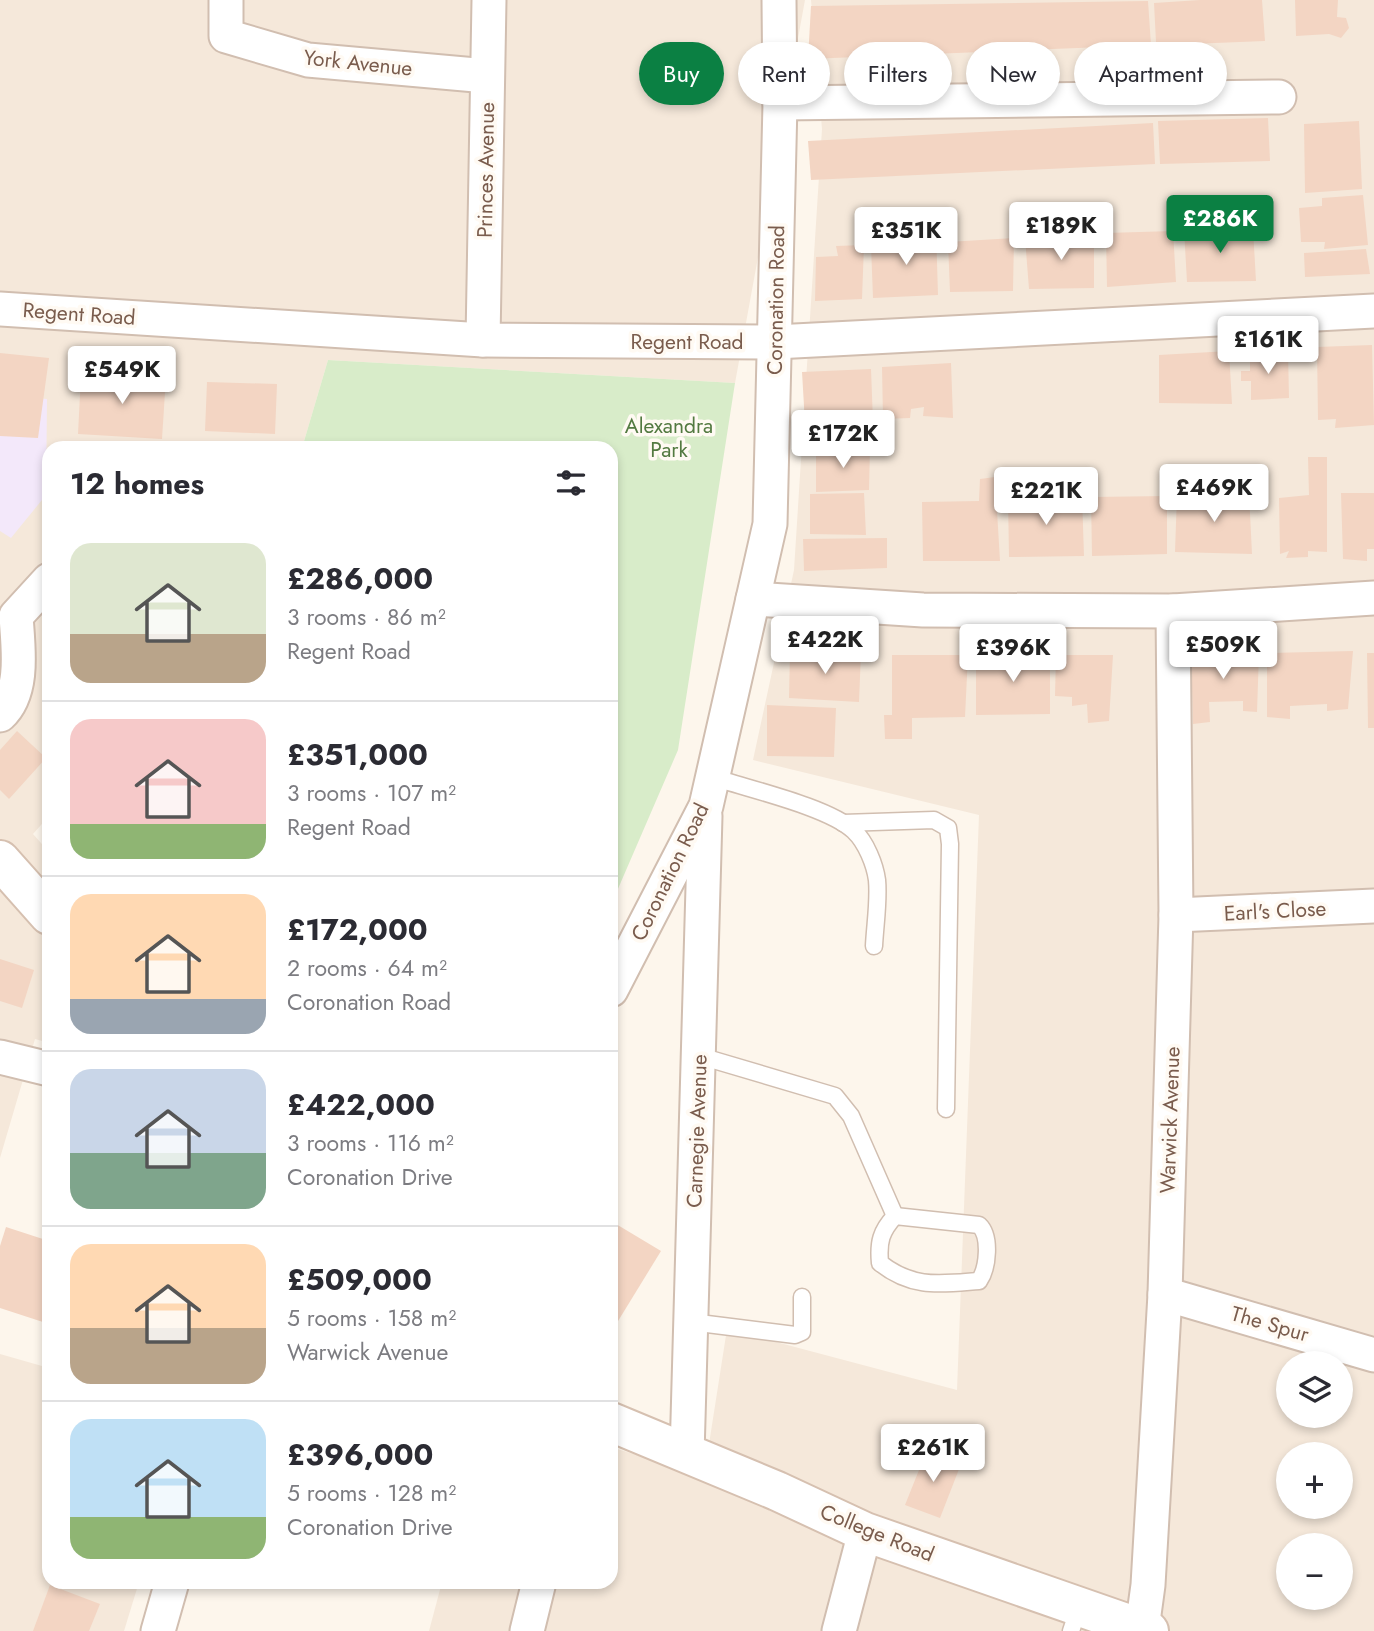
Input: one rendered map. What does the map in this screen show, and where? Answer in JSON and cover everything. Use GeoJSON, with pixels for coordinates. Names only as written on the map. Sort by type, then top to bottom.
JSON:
{"type":"FeatureCollection","features":[{"type":"Feature","properties":{"kind":"street","name":"York Avenue"},"geometry":{"type":"LineString","coordinates":[[226,0],[226,36],[285,54],[308,60],[487,76]]}},
{"type":"Feature","properties":{"kind":"street","name":"Princes Avenue"},"geometry":{"type":"LineString","coordinates":[[483,340],[489,0]]}},
{"type":"Feature","properties":{"kind":"street","name":"Coronation Road"},"geometry":{"type":"LineString","coordinates":[[779,0],[779,42]]}},
{"type":"Feature","properties":{"kind":"street"},"geometry":{"type":"LineString","coordinates":[[830,102],[1279,97]]}},
{"type":"Feature","properties":{"kind":"street","name":"Coronation Road"},"geometry":{"type":"LineString","coordinates":[[618,976],[709,792],[770,524],[780,105]]}},
{"type":"Feature","properties":{"kind":"street","name":"Regent Road"},"geometry":{"type":"LineString","coordinates":[[0,309],[483,340],[775,342],[1374,311]]}},
{"type":"Feature","properties":{"kind":"street"},"geometry":{"type":"LineString","coordinates":[[0,715],[8,708],[19,670],[16,616],[42,588]]}},
{"type":"Feature","properties":{"kind":"street"},"geometry":{"type":"LineString","coordinates":[[753,599],[923,610],[1173,611],[1374,598]]}},
{"type":"Feature","properties":{"kind":"street","name":"Warwick Avenue"},"geometry":{"type":"LineString","coordinates":[[1145,1630],[1166,1294],[1176,915],[1173,611]]}},
{"type":"Feature","properties":{"kind":"street","name":"Carnegie Avenue"},"geometry":{"type":"LineString","coordinates":[[687,1455],[709,792]]}},
{"type":"Feature","properties":{"kind":"street"},"geometry":{"type":"LineString","coordinates":[[0,860],[42,907]]}},
{"type":"Feature","properties":{"kind":"street","name":"Earl's Close"},"geometry":{"type":"LineString","coordinates":[[1176,915],[1374,906]]}},
{"type":"Feature","properties":{"kind":"street"},"geometry":{"type":"LineString","coordinates":[[0,1057],[42,1067]]}},
{"type":"Feature","properties":{"kind":"street","name":"The Spur"},"geometry":{"type":"LineString","coordinates":[[1166,1294],[1374,1355]]}},
{"type":"Feature","properties":{"kind":"street","name":"College Road"},"geometry":{"type":"LineString","coordinates":[[618,1425],[1075,1619],[1145,1630]]}},
{"type":"Feature","properties":{"kind":"street"},"geometry":{"type":"LineString","coordinates":[[839,1631],[865,1532]]}},
{"type":"Feature","properties":{"kind":"street"},"geometry":{"type":"LineString","coordinates":[[158,1631],[170,1589]]}},
{"type":"Feature","properties":{"kind":"street"},"geometry":{"type":"LineString","coordinates":[[527,1631],[537,1589]]}},
{"type":"Feature","properties":{"kind":"lane"},"geometry":{"type":"LineString","coordinates":[[709,792],[843,823],[934,820],[947,828],[950,844],[946,1109]]}},
{"type":"Feature","properties":{"kind":"lane"},"geometry":{"type":"LineString","coordinates":[[843,823],[857,833],[877,879],[874,946]]}},
{"type":"Feature","properties":{"kind":"lane"},"geometry":{"type":"LineString","coordinates":[[700,1056],[835,1096],[852,1116],[895,1216]]}},
{"type":"Feature","properties":{"kind":"lane"},"geometry":{"type":"LineString","coordinates":[[895,1216],[979,1225],[985,1231],[987,1240],[983,1275],[979,1281],[908,1281],[880,1263],[882,1230],[895,1216]]}},
{"type":"Feature","properties":{"kind":"lane"},"geometry":{"type":"LineString","coordinates":[[691,1322],[795,1335],[802,1332],[802,1297]]}},
{"type":"Feature","properties":{"kind":"shaded area"},"geometry":{"type":"Polygon","coordinates":[[[0,0],[805,0],[797,42],[738,42],[738,105],[786,105],[735,383],[328,360],[304,441],[42,441],[42,824],[33,834],[42,844],[42,1041],[35,1039],[0,1158],[0,0]]]}},
{"type":"Feature","properties":{"kind":"shaded area"},"geometry":{"type":"Polygon","coordinates":[[[811,0],[1374,0],[1374,1631],[429,1631],[440,1589],[618,1589],[618,1449],[704,1476],[727,1329],[957,1390],[979,815],[753,760],[794,570],[822,129],[820,105],[830,105],[830,42],[815,42],[811,0]]]}},
{"type":"Feature","properties":{"kind":"shaded area"},"geometry":{"type":"Polygon","coordinates":[[[0,395],[47,399],[47,441],[42,441],[42,500],[11,538],[0,531],[0,395]]]}},
{"type":"Feature","properties":{"kind":"shaded area"},"geometry":{"type":"Polygon","coordinates":[[[0,1354],[42,1366],[42,1589],[137,1589],[124,1631],[0,1631],[0,1354]]]}},
{"type":"Feature","properties":{"kind":"green space","name":"Alexandra Park"},"geometry":{"type":"Polygon","coordinates":[[[328,360],[735,383],[678,750],[618,889],[618,441],[304,441],[328,360]]]}},
{"type":"Feature","properties":{"kind":"building"},"geometry":{"type":"Polygon","coordinates":[[[1262,0],[1265,41],[1156,42],[1154,3],[1262,0]]]}},
{"type":"Feature","properties":{"kind":"building"},"geometry":{"type":"Polygon","coordinates":[[[1295,0],[1338,0],[1337,17],[1346,18],[1349,28],[1341,38],[1329,34],[1296,36],[1295,0]]]}},
{"type":"Feature","properties":{"kind":"building"},"geometry":{"type":"Polygon","coordinates":[[[1148,1],[1151,42],[1074,42],[1074,48],[1060,49],[1060,42],[966,42],[966,53],[952,53],[952,42],[844,42],[844,58],[830,58],[830,42],[809,42],[811,6],[1148,1]]]}},
{"type":"Feature","properties":{"kind":"building"},"geometry":{"type":"Polygon","coordinates":[[[1268,118],[1270,161],[1160,164],[1158,121],[1268,118]]]}},
{"type":"Feature","properties":{"kind":"building"},"geometry":{"type":"Polygon","coordinates":[[[1359,121],[1362,189],[1305,193],[1304,124],[1359,121]]]}},
{"type":"Feature","properties":{"kind":"building"},"geometry":{"type":"Polygon","coordinates":[[[1153,123],[1155,164],[811,180],[808,141],[1153,123]]]}},
{"type":"Feature","properties":{"kind":"building"},"geometry":{"type":"Polygon","coordinates":[[[1363,195],[1368,245],[1324,249],[1325,242],[1301,242],[1299,208],[1322,206],[1322,198],[1363,195]]]}},
{"type":"Feature","properties":{"kind":"building"},"geometry":{"type":"Polygon","coordinates":[[[936,229],[938,295],[873,298],[871,245],[911,245],[911,231],[936,229]]]}},
{"type":"Feature","properties":{"kind":"building"},"geometry":{"type":"Polygon","coordinates":[[[1184,229],[1253,229],[1256,281],[1187,282],[1184,229]]]}},
{"type":"Feature","properties":{"kind":"building"},"geometry":{"type":"Polygon","coordinates":[[[1173,231],[1176,282],[1107,287],[1106,233],[1173,231]]]}},
{"type":"Feature","properties":{"kind":"building"},"geometry":{"type":"Polygon","coordinates":[[[1094,235],[1094,288],[1029,289],[1025,238],[1094,235]]]}},
{"type":"Feature","properties":{"kind":"building"},"geometry":{"type":"Polygon","coordinates":[[[1014,238],[1013,291],[950,292],[948,242],[1014,238]]]}},
{"type":"Feature","properties":{"kind":"building"},"geometry":{"type":"Polygon","coordinates":[[[864,245],[862,299],[815,301],[816,257],[838,256],[836,246],[864,245]]]}},
{"type":"Feature","properties":{"kind":"building"},"geometry":{"type":"Polygon","coordinates":[[[1366,249],[1370,274],[1305,277],[1304,253],[1366,249]]]}},
{"type":"Feature","properties":{"kind":"building"},"geometry":{"type":"Polygon","coordinates":[[[1372,345],[1374,425],[1335,428],[1336,419],[1318,420],[1317,347],[1372,345]]]}},
{"type":"Feature","properties":{"kind":"building"},"geometry":{"type":"Polygon","coordinates":[[[1229,351],[1232,404],[1159,403],[1159,355],[1229,351]]]}},
{"type":"Feature","properties":{"kind":"building"},"geometry":{"type":"Polygon","coordinates":[[[1288,351],[1289,398],[1251,400],[1251,381],[1241,381],[1241,371],[1250,371],[1250,354],[1288,351]]]}},
{"type":"Feature","properties":{"kind":"building"},"geometry":{"type":"Polygon","coordinates":[[[0,353],[49,358],[38,438],[0,436],[0,353]]]}},
{"type":"Feature","properties":{"kind":"building"},"geometry":{"type":"Polygon","coordinates":[[[951,363],[953,418],[923,416],[924,407],[911,409],[910,418],[883,419],[882,367],[951,363]]]}},
{"type":"Feature","properties":{"kind":"building"},"geometry":{"type":"Polygon","coordinates":[[[871,369],[873,422],[844,422],[843,412],[832,410],[832,423],[805,423],[802,372],[871,369]]]}},
{"type":"Feature","properties":{"kind":"building"},"geometry":{"type":"Polygon","coordinates":[[[81,375],[166,377],[162,439],[78,434],[81,375]]]}},
{"type":"Feature","properties":{"kind":"building"},"geometry":{"type":"Polygon","coordinates":[[[207,382],[277,384],[275,434],[205,431],[207,382]]]}},
{"type":"Feature","properties":{"kind":"building"},"geometry":{"type":"Polygon","coordinates":[[[870,448],[869,490],[816,492],[816,449],[870,448]]]}},
{"type":"Feature","properties":{"kind":"building"},"geometry":{"type":"Polygon","coordinates":[[[1308,457],[1327,457],[1327,552],[1308,551],[1308,557],[1286,558],[1289,551],[1280,554],[1279,498],[1309,495],[1308,457]]]}},
{"type":"Feature","properties":{"kind":"building"},"geometry":{"type":"Polygon","coordinates":[[[995,477],[1000,561],[923,561],[922,502],[979,501],[980,479],[995,477]]]}},
{"type":"Feature","properties":{"kind":"building"},"geometry":{"type":"Polygon","coordinates":[[[864,493],[866,535],[810,534],[810,494],[864,493]]]}},
{"type":"Feature","properties":{"kind":"building"},"geometry":{"type":"Polygon","coordinates":[[[1249,493],[1252,554],[1175,552],[1177,494],[1249,493]]]}},
{"type":"Feature","properties":{"kind":"building"},"geometry":{"type":"Polygon","coordinates":[[[1341,493],[1374,493],[1374,549],[1367,549],[1367,561],[1343,559],[1341,493]]]}},
{"type":"Feature","properties":{"kind":"building"},"geometry":{"type":"Polygon","coordinates":[[[1082,495],[1084,556],[1009,557],[1008,498],[1082,495]]]}},
{"type":"Feature","properties":{"kind":"building"},"geometry":{"type":"Polygon","coordinates":[[[1167,496],[1167,554],[1092,556],[1091,497],[1167,496]]]}},
{"type":"Feature","properties":{"kind":"building"},"geometry":{"type":"Polygon","coordinates":[[[887,538],[887,568],[804,571],[803,539],[887,538]]]}},
{"type":"Feature","properties":{"kind":"building"},"geometry":{"type":"Polygon","coordinates":[[[790,651],[861,652],[859,702],[789,698],[790,651]]]}},
{"type":"Feature","properties":{"kind":"building"},"geometry":{"type":"Polygon","coordinates":[[[1191,651],[1259,653],[1257,712],[1243,711],[1243,701],[1209,702],[1210,722],[1193,724],[1191,651]]]}},
{"type":"Feature","properties":{"kind":"building"},"geometry":{"type":"Polygon","coordinates":[[[1353,651],[1348,709],[1327,711],[1327,704],[1290,706],[1290,719],[1267,717],[1267,653],[1353,651]]]}},
{"type":"Feature","properties":{"kind":"building"},"geometry":{"type":"Polygon","coordinates":[[[1050,653],[1050,714],[976,715],[976,656],[1050,653]]]}},
{"type":"Feature","properties":{"kind":"building"},"geometry":{"type":"Polygon","coordinates":[[[1367,653],[1374,653],[1374,728],[1368,728],[1367,653]]]}},
{"type":"Feature","properties":{"kind":"building"},"geometry":{"type":"Polygon","coordinates":[[[892,655],[968,655],[965,717],[912,718],[912,739],[885,739],[884,715],[892,715],[892,655]]]}},
{"type":"Feature","properties":{"kind":"building"},"geometry":{"type":"Polygon","coordinates":[[[1056,655],[1113,655],[1109,721],[1088,723],[1087,704],[1072,706],[1072,697],[1055,696],[1056,655]]]}},
{"type":"Feature","properties":{"kind":"building"},"geometry":{"type":"Polygon","coordinates":[[[767,705],[836,708],[834,757],[767,756],[767,705]]]}},
{"type":"Feature","properties":{"kind":"building"},"geometry":{"type":"Polygon","coordinates":[[[17,731],[42,754],[42,762],[9,799],[0,790],[0,750],[17,731]]]}},
{"type":"Feature","properties":{"kind":"building"},"geometry":{"type":"Polygon","coordinates":[[[0,959],[34,970],[22,1008],[0,1001],[0,959]]]}},
{"type":"Feature","properties":{"kind":"building"},"geometry":{"type":"Polygon","coordinates":[[[618,1225],[661,1251],[618,1321],[618,1225]]]}},
{"type":"Feature","properties":{"kind":"building"},"geometry":{"type":"Polygon","coordinates":[[[6,1227],[42,1239],[42,1322],[0,1308],[0,1246],[6,1227]]]}},
{"type":"Feature","properties":{"kind":"building"},"geometry":{"type":"Polygon","coordinates":[[[927,1450],[961,1464],[940,1518],[905,1505],[927,1450]]]}},
{"type":"Feature","properties":{"kind":"building"},"geometry":{"type":"Polygon","coordinates":[[[49,1589],[61,1589],[100,1604],[89,1631],[33,1631],[49,1589]]]}}]}
